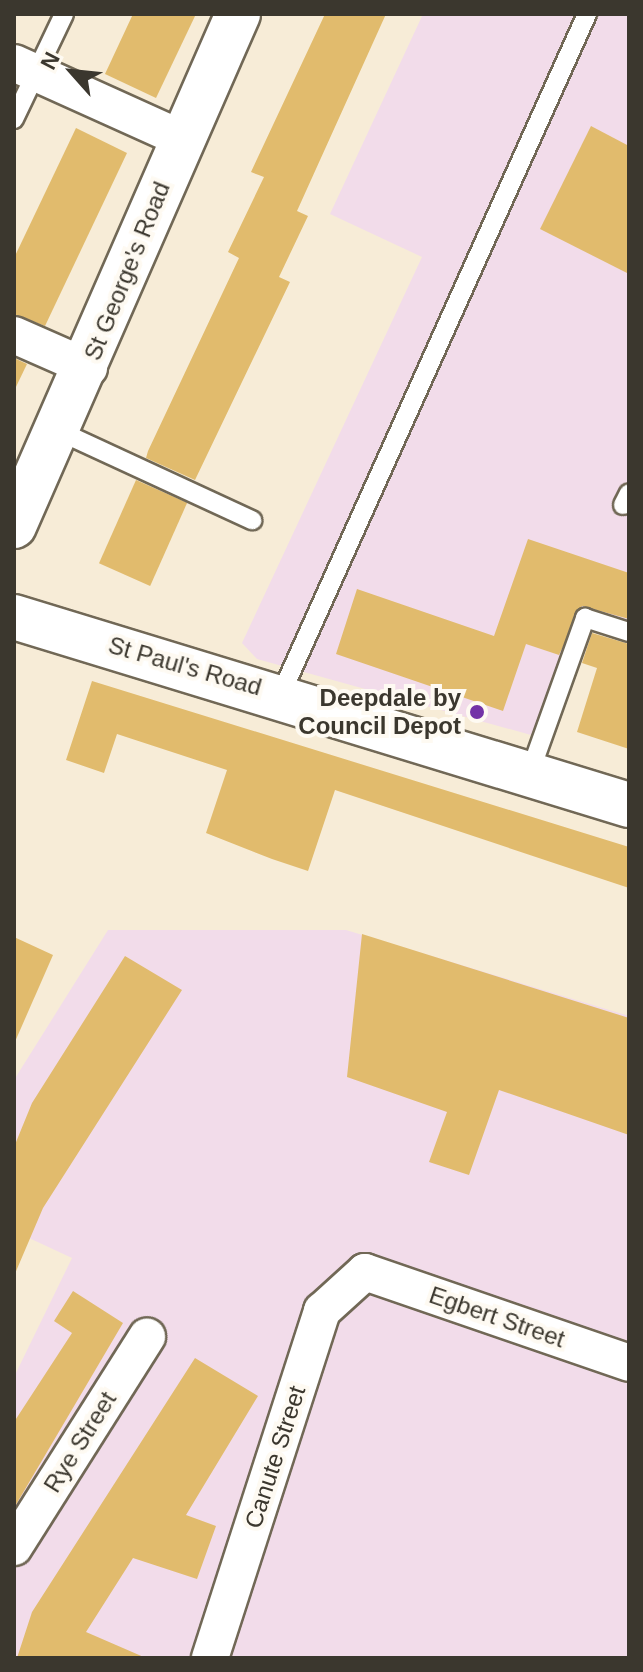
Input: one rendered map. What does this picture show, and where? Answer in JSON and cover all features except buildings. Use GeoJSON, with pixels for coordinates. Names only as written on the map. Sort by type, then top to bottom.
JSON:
{"type":"FeatureCollection","features":[{"type":"Feature","properties":{"kind":"street","name":"St George's Road"},"geometry":{"type":"LineString","coordinates":[[14,526],[89,368],[180,138],[238,14]]}},
{"type":"Feature","properties":{"kind":"street"},"geometry":{"type":"LineString","coordinates":[[25,68],[180,138]]}},
{"type":"Feature","properties":{"kind":"street"},"geometry":{"type":"LineString","coordinates":[[14,335],[89,368]]}},
{"type":"Feature","properties":{"kind":"street","name":"St Paul's Road"},"geometry":{"type":"LineString","coordinates":[[14,617],[281,694],[629,805]]}},
{"type":"Feature","properties":{"kind":"street","name":"Egbert Street"},"geometry":{"type":"LineString","coordinates":[[365,1272],[629,1363]]}},
{"type":"Feature","properties":{"kind":"street","name":"Canute Street"},"geometry":{"type":"LineString","coordinates":[[210,1658],[322,1311],[365,1272]]}},
{"type":"Feature","properties":{"kind":"street","name":"Rye Street"},"geometry":{"type":"LineString","coordinates":[[14,1547],[147,1337]]}},
{"type":"Feature","properties":{"kind":"lane"},"geometry":{"type":"LineString","coordinates":[[14,119],[25,68],[64,14]]}},
{"type":"Feature","properties":{"kind":"lane"},"geometry":{"type":"LineString","coordinates":[[281,694],[587,14]]}},
{"type":"Feature","properties":{"kind":"lane"},"geometry":{"type":"LineString","coordinates":[[59,431],[252,520]]}},
{"type":"Feature","properties":{"kind":"lane"},"geometry":{"type":"LineString","coordinates":[[530,772],[585,618],[629,632]]}},
{"type":"Feature","properties":{"kind":"shaded area"},"geometry":{"type":"Polygon","coordinates":[[[423,14],[629,14],[629,627],[583,613],[531,735],[257,659],[242,643],[422,257],[330,214],[423,14]]]}},
{"type":"Feature","properties":{"kind":"shaded area"},"geometry":{"type":"Polygon","coordinates":[[[108,930],[346,930],[629,1016],[629,1658],[14,1658],[14,1377],[72,1258],[14,1231],[14,1080],[108,930]]]}},
{"type":"Feature","properties":{"kind":"place","name":"Deepdale by Council Depot"},"geometry":{"type":"Point","coordinates":[477,712]}}]}
